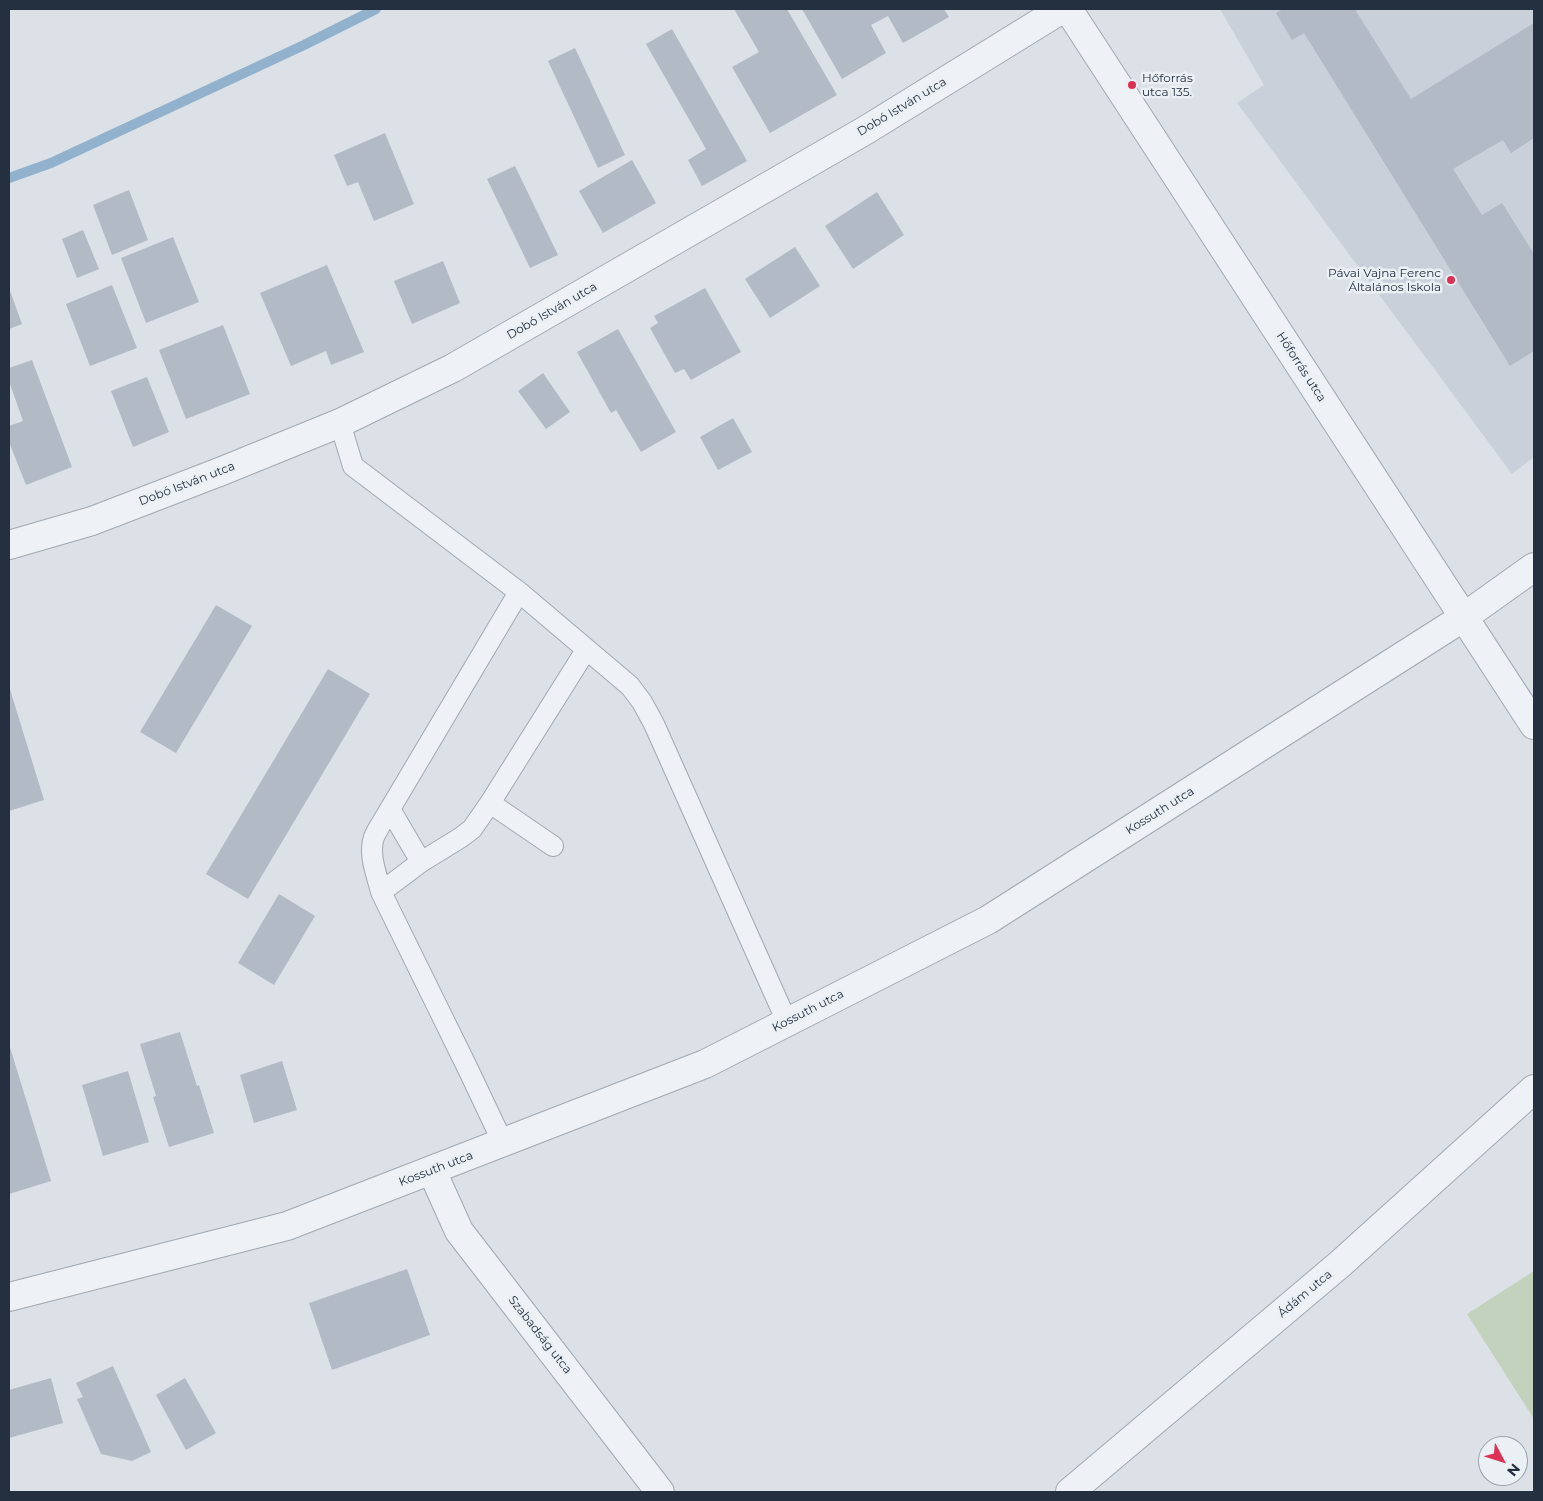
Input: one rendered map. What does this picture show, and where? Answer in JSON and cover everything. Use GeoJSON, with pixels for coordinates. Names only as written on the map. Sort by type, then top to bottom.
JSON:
{"type":"FeatureCollection","features":[{"type":"Feature","properties":{"kind":"street","name":"Dobó István utca"},"geometry":{"type":"LineString","coordinates":[[9,545],[92,521],[222,471],[340,423],[453,368],[866,130],[1062,9]]}},
{"type":"Feature","properties":{"kind":"street","name":"Hőforrás utca"},"geometry":{"type":"LineString","coordinates":[[1068,9],[1534,725]]}},
{"type":"Feature","properties":{"kind":"street","name":"Kossuth utca"},"geometry":{"type":"LineString","coordinates":[[9,1297],[287,1226],[705,1064],[988,920],[1464,617],[1534,568]]}},
{"type":"Feature","properties":{"kind":"street","name":"Ádám utca"},"geometry":{"type":"LineString","coordinates":[[1070,1492],[1340,1264],[1534,1090]]}},
{"type":"Feature","properties":{"kind":"street","name":"Szabadság utca"},"geometry":{"type":"LineString","coordinates":[[432,1171],[460,1231],[660,1492]]}},
{"type":"Feature","properties":{"kind":"lane"},"geometry":{"type":"LineString","coordinates":[[340,423],[353,466],[519,592],[630,686],[646,709],[787,1022]]}},
{"type":"Feature","properties":{"kind":"lane"},"geometry":{"type":"LineString","coordinates":[[503,1143],[381,892],[373,861],[372,848],[374,838],[390,809],[519,592]]}},
{"type":"Feature","properties":{"kind":"lane"},"geometry":{"type":"LineString","coordinates":[[381,892],[421,862],[472,829],[586,650]]}},
{"type":"Feature","properties":{"kind":"lane"},"geometry":{"type":"LineString","coordinates":[[490,803],[553,846]]}},
{"type":"Feature","properties":{"kind":"lane"},"geometry":{"type":"LineString","coordinates":[[390,809],[421,862]]}},
{"type":"Feature","properties":{"kind":"shaded area","name":"Pávai Vajna Ferenc Általános Iskola"},"geometry":{"type":"Polygon","coordinates":[[[1220,9],[1534,9],[1534,457],[1512,474],[1237,103],[1264,85],[1220,9]]]}},
{"type":"Feature","properties":{"kind":"green space"},"geometry":{"type":"Polygon","coordinates":[[[1534,1271],[1534,1419],[1467,1314],[1534,1271]]]}},
{"type":"Feature","properties":{"kind":"building"},"geometry":{"type":"Polygon","coordinates":[[[734,9],[787,9],[837,95],[770,133],[732,67],[759,52],[734,9]]]}},
{"type":"Feature","properties":{"kind":"building"},"geometry":{"type":"Polygon","coordinates":[[[802,9],[944,9],[949,17],[903,43],[888,16],[871,25],[886,53],[842,79],[802,9]]]}},
{"type":"Feature","properties":{"kind":"building"},"geometry":{"type":"Polygon","coordinates":[[[1283,9],[1359,9],[1356,11],[1411,99],[1534,23],[1534,138],[1511,153],[1503,140],[1453,169],[1482,215],[1502,203],[1534,254],[1534,351],[1510,366],[1304,33],[1292,40],[1276,13],[1283,9]]]}},
{"type":"Feature","properties":{"kind":"building"},"geometry":{"type":"Polygon","coordinates":[[[672,29],[747,161],[702,186],[688,160],[706,149],[646,44],[672,29]]]}},
{"type":"Feature","properties":{"kind":"building"},"geometry":{"type":"Polygon","coordinates":[[[575,48],[625,155],[598,168],[548,61],[575,48]]]}},
{"type":"Feature","properties":{"kind":"building"},"geometry":{"type":"Polygon","coordinates":[[[385,133],[414,204],[374,221],[358,182],[347,186],[334,155],[385,133]]]}},
{"type":"Feature","properties":{"kind":"building"},"geometry":{"type":"Polygon","coordinates":[[[632,160],[656,203],[603,233],[579,191],[632,160]]]}},
{"type":"Feature","properties":{"kind":"building"},"geometry":{"type":"Polygon","coordinates":[[[515,166],[558,255],[530,268],[487,179],[515,166]]]}},
{"type":"Feature","properties":{"kind":"building"},"geometry":{"type":"Polygon","coordinates":[[[129,190],[148,240],[112,255],[93,205],[129,190]]]}},
{"type":"Feature","properties":{"kind":"building"},"geometry":{"type":"Polygon","coordinates":[[[877,192],[904,235],[853,269],[825,226],[877,192]]]}},
{"type":"Feature","properties":{"kind":"building"},"geometry":{"type":"Polygon","coordinates":[[[83,230],[99,269],[77,278],[62,239],[83,230]]]}},
{"type":"Feature","properties":{"kind":"building"},"geometry":{"type":"Polygon","coordinates":[[[173,237],[199,302],[146,323],[121,258],[173,237]]]}},
{"type":"Feature","properties":{"kind":"building"},"geometry":{"type":"Polygon","coordinates":[[[795,247],[820,286],[770,318],[745,279],[795,247]]]}},
{"type":"Feature","properties":{"kind":"building"},"geometry":{"type":"Polygon","coordinates":[[[443,261],[460,303],[412,324],[394,281],[443,261]]]}},
{"type":"Feature","properties":{"kind":"building"},"geometry":{"type":"Polygon","coordinates":[[[327,265],[364,352],[331,365],[326,351],[291,366],[260,293],[327,265]]]}},
{"type":"Feature","properties":{"kind":"building"},"geometry":{"type":"Polygon","coordinates":[[[112,285],[137,348],[90,366],[66,304],[112,285]]]}},
{"type":"Feature","properties":{"kind":"building"},"geometry":{"type":"Polygon","coordinates":[[[9,288],[22,324],[9,329],[9,288]]]}},
{"type":"Feature","properties":{"kind":"building"},"geometry":{"type":"Polygon","coordinates":[[[705,288],[741,352],[691,380],[684,369],[675,373],[650,328],[658,323],[654,316],[705,288]]]}},
{"type":"Feature","properties":{"kind":"building"},"geometry":{"type":"Polygon","coordinates":[[[223,325],[250,394],[186,419],[159,350],[223,325]]]}},
{"type":"Feature","properties":{"kind":"building"},"geometry":{"type":"Polygon","coordinates":[[[618,329],[676,432],[641,452],[616,410],[611,413],[577,352],[618,329]]]}},
{"type":"Feature","properties":{"kind":"building"},"geometry":{"type":"Polygon","coordinates":[[[32,360],[72,467],[26,485],[9,442],[9,426],[23,421],[9,381],[9,368],[32,360]]]}},
{"type":"Feature","properties":{"kind":"building"},"geometry":{"type":"Polygon","coordinates":[[[543,373],[570,412],[546,429],[518,391],[543,373]]]}},
{"type":"Feature","properties":{"kind":"building"},"geometry":{"type":"Polygon","coordinates":[[[147,377],[169,432],[133,447],[111,391],[147,377]]]}},
{"type":"Feature","properties":{"kind":"building"},"geometry":{"type":"Polygon","coordinates":[[[733,418],[752,452],[718,470],[700,437],[733,418]]]}},
{"type":"Feature","properties":{"kind":"building"},"geometry":{"type":"Polygon","coordinates":[[[216,605],[252,626],[176,753],[140,732],[216,605]]]}},
{"type":"Feature","properties":{"kind":"building"},"geometry":{"type":"Polygon","coordinates":[[[328,669],[370,694],[248,899],[206,874],[328,669]]]}},
{"type":"Feature","properties":{"kind":"building"},"geometry":{"type":"Polygon","coordinates":[[[9,686],[44,800],[9,811],[9,686]]]}},
{"type":"Feature","properties":{"kind":"building"},"geometry":{"type":"Polygon","coordinates":[[[279,894],[315,916],[274,985],[238,963],[279,894]]]}},
{"type":"Feature","properties":{"kind":"building"},"geometry":{"type":"Polygon","coordinates":[[[180,1032],[214,1133],[169,1147],[153,1097],[156,1096],[140,1044],[180,1032]]]}},
{"type":"Feature","properties":{"kind":"building"},"geometry":{"type":"Polygon","coordinates":[[[9,1044],[51,1181],[9,1194],[9,1044]]]}},
{"type":"Feature","properties":{"kind":"building"},"geometry":{"type":"Polygon","coordinates":[[[282,1061],[297,1110],[254,1123],[240,1075],[282,1061]]]}},
{"type":"Feature","properties":{"kind":"building"},"geometry":{"type":"Polygon","coordinates":[[[128,1071],[149,1142],[103,1156],[82,1085],[128,1071]]]}},
{"type":"Feature","properties":{"kind":"building"},"geometry":{"type":"Polygon","coordinates":[[[407,1269],[430,1335],[332,1370],[309,1303],[407,1269]]]}},
{"type":"Feature","properties":{"kind":"building"},"geometry":{"type":"Polygon","coordinates":[[[113,1366],[151,1452],[132,1461],[101,1454],[77,1399],[83,1397],[76,1383],[113,1366]]]}},
{"type":"Feature","properties":{"kind":"building"},"geometry":{"type":"Polygon","coordinates":[[[51,1378],[63,1423],[9,1438],[9,1390],[51,1378]]]}},
{"type":"Feature","properties":{"kind":"building"},"geometry":{"type":"Polygon","coordinates":[[[185,1378],[216,1433],[186,1450],[156,1395],[185,1378]]]}},
{"type":"Feature","properties":{"kind":"waterway"},"geometry":{"type":"LineString","coordinates":[[9,178],[51,163],[304,45],[376,9]]}},
{"type":"Feature","properties":{"kind":"place","name":"Hőforrás utca 135."},"geometry":{"type":"Point","coordinates":[1132,85]}},
{"type":"Feature","properties":{"kind":"place","name":"Pávai Vajna Ferenc Általános Iskola"},"geometry":{"type":"Point","coordinates":[1451,280]}}]}
